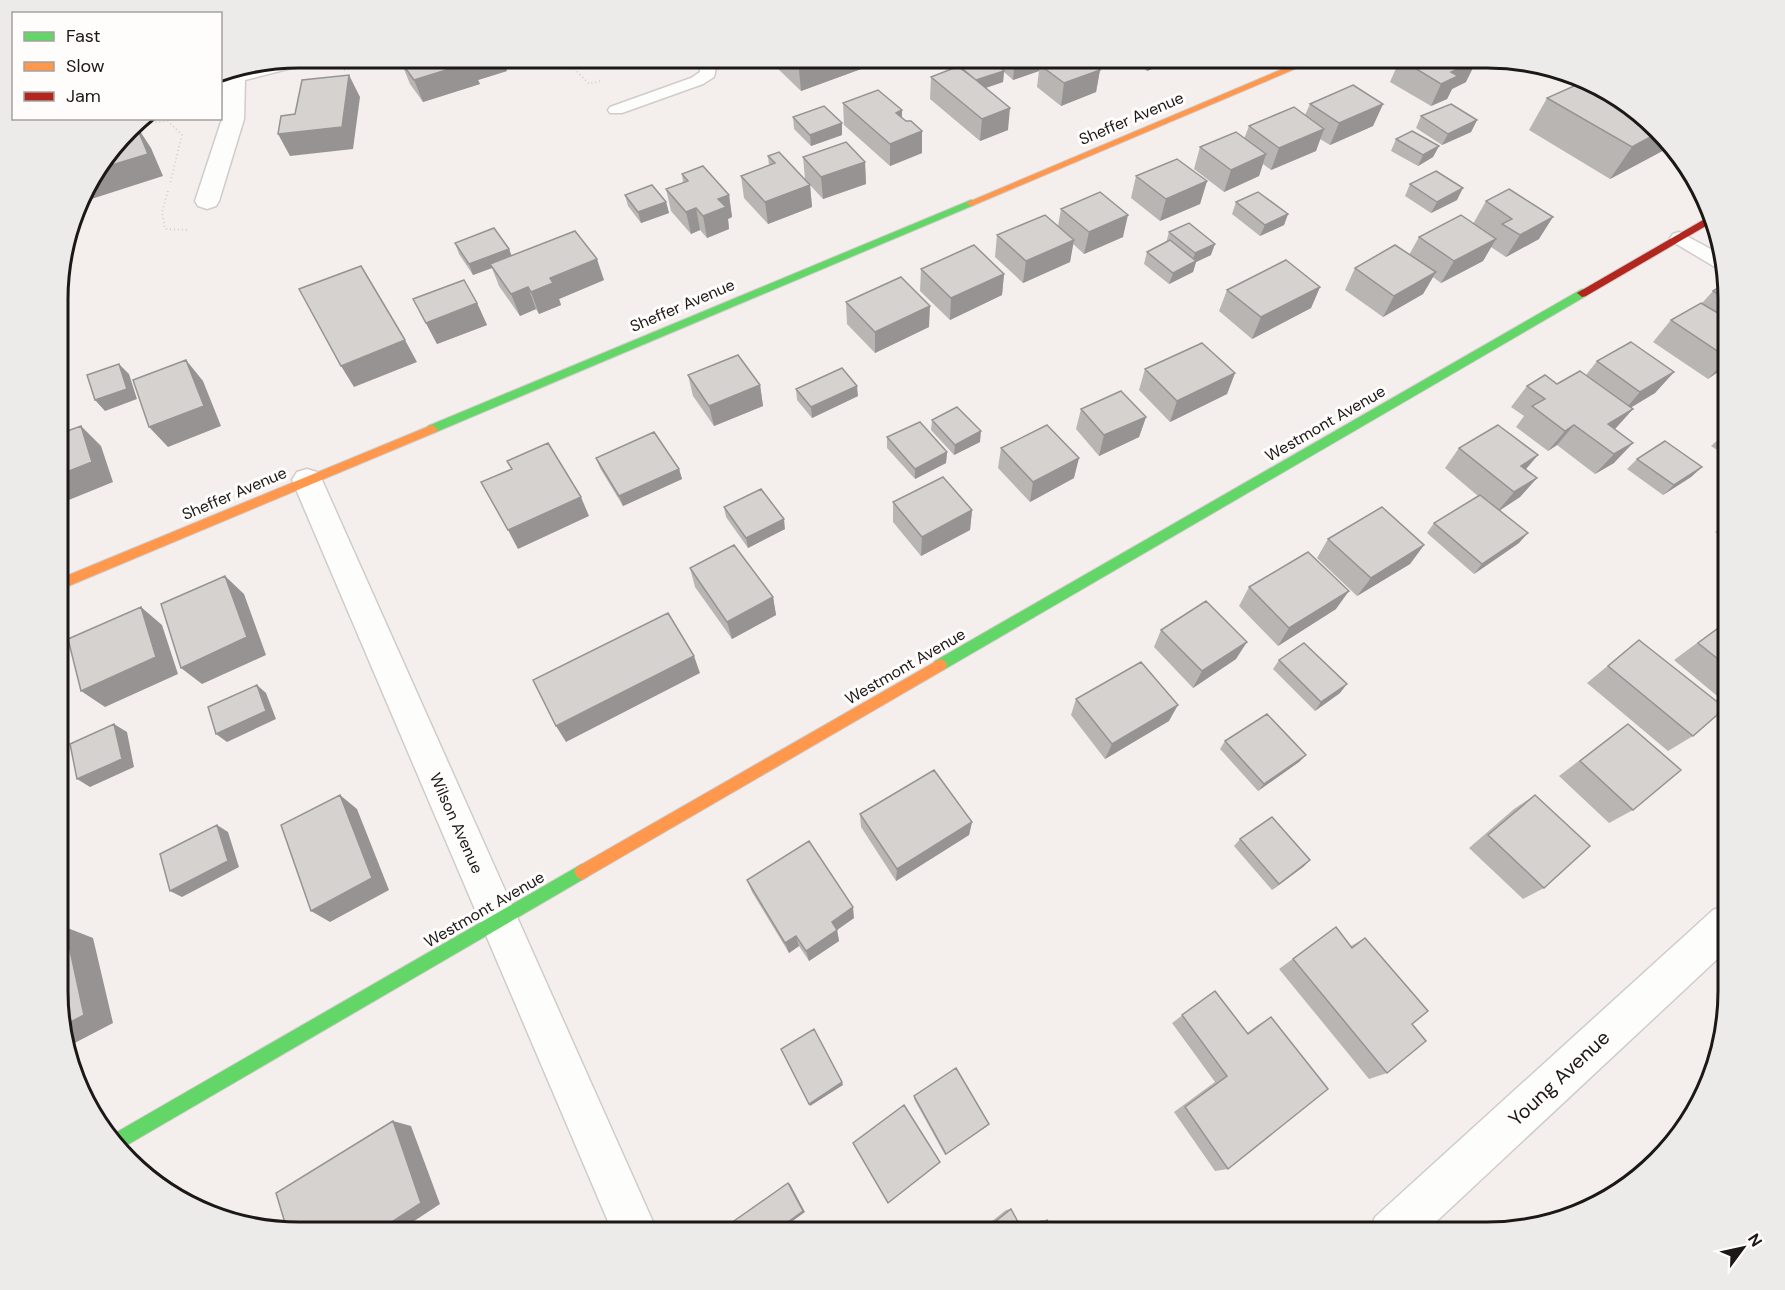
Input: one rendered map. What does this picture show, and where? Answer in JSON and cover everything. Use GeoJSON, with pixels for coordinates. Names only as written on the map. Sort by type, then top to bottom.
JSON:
{"type":"FeatureCollection","features":[{"type":"Feature","properties":{"kind":"street","name":"Sheffer Avenue"},"geometry":{"type":"LineString","coordinates":[[68,581],[1293,68]]}},
{"type":"Feature","properties":{"kind":"street"},"geometry":{"type":"LineString","coordinates":[[207,201],[233,119],[230,78]]}},
{"type":"Feature","properties":{"kind":"street","name":"Westmont Avenue"},"geometry":{"type":"LineString","coordinates":[[121,1139],[1704,222]]}},
{"type":"Feature","properties":{"kind":"street","name":"Wilson Avenue"},"geometry":{"type":"LineString","coordinates":[[307,480],[631,1222]]}},
{"type":"Feature","properties":{"kind":"street","name":"Young Avenue"},"geometry":{"type":"LineString","coordinates":[[1403,1222],[1718,933]]}},
{"type":"Feature","properties":{"kind":"lane"},"geometry":{"type":"LineString","coordinates":[[616,110],[697,81],[708,74],[709,68]]}},
{"type":"Feature","properties":{"kind":"lane"},"geometry":{"type":"LineString","coordinates":[[1679,238],[1714,258]]}},
{"type":"Feature","properties":{"kind":"path"},"geometry":{"type":"LineString","coordinates":[[573,68],[588,84],[610,78]]}},
{"type":"Feature","properties":{"kind":"building"},"geometry":{"type":"Polygon","coordinates":[[[405,68],[453,68],[414,80],[405,68]]]}},
{"type":"Feature","properties":{"kind":"building"},"geometry":{"type":"Polygon","coordinates":[[[954,68],[961,68],[1010,108],[982,119],[931,77],[954,68]]]}},
{"type":"Feature","properties":{"kind":"building"},"geometry":{"type":"Polygon","coordinates":[[[960,68],[1001,68],[1004,71],[976,80],[960,68]]]}},
{"type":"Feature","properties":{"kind":"building"},"geometry":{"type":"Polygon","coordinates":[[[1044,68],[1097,68],[1100,70],[1064,83],[1044,68]]]}},
{"type":"Feature","properties":{"kind":"building"},"geometry":{"type":"Polygon","coordinates":[[[1415,68],[1460,68],[1451,72],[1458,76],[1441,84],[1415,68]]]}},
{"type":"Feature","properties":{"kind":"building"},"geometry":{"type":"Polygon","coordinates":[[[349,75],[342,127],[278,134],[281,116],[295,114],[302,80],[349,75]]]}},
{"type":"Feature","properties":{"kind":"building"},"geometry":{"type":"Polygon","coordinates":[[[1353,85],[1383,104],[1339,123],[1310,104],[1353,85]]]}},
{"type":"Feature","properties":{"kind":"building"},"geometry":{"type":"Polygon","coordinates":[[[1576,85],[1615,106],[1651,137],[1632,147],[1547,98],[1576,85]]]}},
{"type":"Feature","properties":{"kind":"building"},"geometry":{"type":"Polygon","coordinates":[[[878,90],[902,110],[896,113],[906,121],[911,121],[922,131],[890,144],[843,103],[878,90]]]}},
{"type":"Feature","properties":{"kind":"building"},"geometry":{"type":"Polygon","coordinates":[[[1451,104],[1477,120],[1448,134],[1421,116],[1451,104]]]}},
{"type":"Feature","properties":{"kind":"building"},"geometry":{"type":"Polygon","coordinates":[[[824,106],[842,123],[810,135],[793,117],[824,106]]]}},
{"type":"Feature","properties":{"kind":"building"},"geometry":{"type":"Polygon","coordinates":[[[1294,107],[1324,129],[1279,148],[1249,126],[1294,107]]]}},
{"type":"Feature","properties":{"kind":"building"},"geometry":{"type":"Polygon","coordinates":[[[1412,131],[1439,146],[1423,155],[1396,139],[1412,131]]]}},
{"type":"Feature","properties":{"kind":"building"},"geometry":{"type":"Polygon","coordinates":[[[139,132],[148,154],[109,166],[139,132]]]}},
{"type":"Feature","properties":{"kind":"building"},"geometry":{"type":"Polygon","coordinates":[[[1236,132],[1266,154],[1231,170],[1200,147],[1236,132]]]}},
{"type":"Feature","properties":{"kind":"building"},"geometry":{"type":"Polygon","coordinates":[[[846,142],[865,162],[821,177],[803,157],[846,142]]]}},
{"type":"Feature","properties":{"kind":"building"},"geometry":{"type":"Polygon","coordinates":[[[779,152],[810,185],[765,202],[741,176],[775,163],[768,156],[779,152]]]}},
{"type":"Feature","properties":{"kind":"building"},"geometry":{"type":"Polygon","coordinates":[[[1177,159],[1207,181],[1166,199],[1136,176],[1177,159]]]}},
{"type":"Feature","properties":{"kind":"building"},"geometry":{"type":"Polygon","coordinates":[[[703,166],[729,195],[718,199],[726,207],[703,216],[696,208],[686,212],[666,189],[688,181],[682,174],[703,166]]]}},
{"type":"Feature","properties":{"kind":"building"},"geometry":{"type":"Polygon","coordinates":[[[1436,171],[1463,188],[1437,202],[1410,184],[1436,171]]]}},
{"type":"Feature","properties":{"kind":"building"},"geometry":{"type":"Polygon","coordinates":[[[652,185],[666,202],[638,212],[625,195],[652,185]]]}},
{"type":"Feature","properties":{"kind":"building"},"geometry":{"type":"Polygon","coordinates":[[[1509,189],[1553,217],[1520,235],[1502,224],[1512,219],[1486,201],[1509,189]]]}},
{"type":"Feature","properties":{"kind":"building"},"geometry":{"type":"Polygon","coordinates":[[[1100,192],[1128,215],[1089,232],[1061,209],[1100,192]]]}},
{"type":"Feature","properties":{"kind":"building"},"geometry":{"type":"Polygon","coordinates":[[[1258,192],[1288,214],[1265,225],[1236,202],[1258,192]]]}},
{"type":"Feature","properties":{"kind":"building"},"geometry":{"type":"Polygon","coordinates":[[[1045,215],[1074,240],[1026,261],[997,235],[1045,215]]]}},
{"type":"Feature","properties":{"kind":"building"},"geometry":{"type":"Polygon","coordinates":[[[1461,215],[1496,239],[1454,261],[1419,237],[1461,215]]]}},
{"type":"Feature","properties":{"kind":"building"},"geometry":{"type":"Polygon","coordinates":[[[1189,223],[1215,244],[1195,253],[1169,232],[1189,223]]]}},
{"type":"Feature","properties":{"kind":"building"},"geometry":{"type":"Polygon","coordinates":[[[494,228],[509,249],[469,264],[455,243],[494,228]]]}},
{"type":"Feature","properties":{"kind":"building"},"geometry":{"type":"Polygon","coordinates":[[[575,231],[597,259],[550,278],[553,283],[531,292],[528,287],[511,294],[490,264],[575,231]]]}},
{"type":"Feature","properties":{"kind":"building"},"geometry":{"type":"Polygon","coordinates":[[[1170,240],[1196,261],[1173,273],[1147,252],[1170,240]]]}},
{"type":"Feature","properties":{"kind":"building"},"geometry":{"type":"Polygon","coordinates":[[[974,245],[1004,274],[951,298],[921,269],[974,245]]]}},
{"type":"Feature","properties":{"kind":"building"},"geometry":{"type":"Polygon","coordinates":[[[1395,245],[1436,272],[1394,296],[1355,268],[1395,245]]]}},
{"type":"Feature","properties":{"kind":"building"},"geometry":{"type":"Polygon","coordinates":[[[1286,260],[1320,287],[1261,317],[1227,290],[1286,260]]]}},
{"type":"Feature","properties":{"kind":"building"},"geometry":{"type":"Polygon","coordinates":[[[361,266],[405,340],[341,366],[299,289],[361,266]]]}},
{"type":"Feature","properties":{"kind":"building"},"geometry":{"type":"Polygon","coordinates":[[[901,277],[930,306],[875,332],[846,302],[901,277]]]}},
{"type":"Feature","properties":{"kind":"building"},"geometry":{"type":"Polygon","coordinates":[[[464,280],[477,303],[426,323],[413,299],[464,280]]]}},
{"type":"Feature","properties":{"kind":"building"},"geometry":{"type":"Polygon","coordinates":[[[1701,303],[1718,313],[1718,351],[1671,320],[1701,303]]]}},
{"type":"Feature","properties":{"kind":"building"},"geometry":{"type":"Polygon","coordinates":[[[1631,342],[1674,372],[1640,392],[1597,361],[1631,342]]]}},
{"type":"Feature","properties":{"kind":"building"},"geometry":{"type":"Polygon","coordinates":[[[1202,343],[1235,373],[1177,401],[1145,369],[1202,343]]]}},
{"type":"Feature","properties":{"kind":"building"},"geometry":{"type":"Polygon","coordinates":[[[738,355],[760,385],[709,406],[688,375],[738,355]]]}},
{"type":"Feature","properties":{"kind":"building"},"geometry":{"type":"Polygon","coordinates":[[[186,360],[204,406],[149,427],[133,380],[186,360]]]}},
{"type":"Feature","properties":{"kind":"building"},"geometry":{"type":"Polygon","coordinates":[[[119,364],[127,389],[95,400],[87,375],[119,364]]]}},
{"type":"Feature","properties":{"kind":"building"},"geometry":{"type":"Polygon","coordinates":[[[842,368],[857,386],[811,407],[796,389],[842,368]]]}},
{"type":"Feature","properties":{"kind":"building"},"geometry":{"type":"Polygon","coordinates":[[[1580,371],[1633,409],[1608,424],[1633,443],[1614,454],[1574,425],[1565,431],[1532,406],[1545,399],[1527,386],[1545,375],[1557,384],[1580,371]]]}},
{"type":"Feature","properties":{"kind":"building"},"geometry":{"type":"Polygon","coordinates":[[[1121,391],[1146,417],[1104,435],[1081,409],[1121,391]]]}},
{"type":"Feature","properties":{"kind":"building"},"geometry":{"type":"Polygon","coordinates":[[[957,407],[981,431],[955,445],[932,420],[957,407]]]}},
{"type":"Feature","properties":{"kind":"building"},"geometry":{"type":"Polygon","coordinates":[[[920,422],[947,452],[915,469],[887,437],[920,422]]]}},
{"type":"Feature","properties":{"kind":"building"},"geometry":{"type":"Polygon","coordinates":[[[1047,425],[1079,458],[1033,482],[1001,448],[1047,425]]]}},
{"type":"Feature","properties":{"kind":"building"},"geometry":{"type":"Polygon","coordinates":[[[1498,425],[1538,455],[1521,466],[1537,478],[1514,492],[1459,448],[1498,425]]]}},
{"type":"Feature","properties":{"kind":"building"},"geometry":{"type":"Polygon","coordinates":[[[81,426],[92,462],[68,471],[68,431],[81,426]]]}},
{"type":"Feature","properties":{"kind":"building"},"geometry":{"type":"Polygon","coordinates":[[[654,432],[679,469],[619,496],[596,458],[654,432]]]}},
{"type":"Feature","properties":{"kind":"building"},"geometry":{"type":"Polygon","coordinates":[[[1665,441],[1702,467],[1674,485],[1637,459],[1665,441]]]}},
{"type":"Feature","properties":{"kind":"building"},"geometry":{"type":"Polygon","coordinates":[[[548,443],[581,497],[508,530],[481,482],[512,469],[507,461],[548,443]]]}},
{"type":"Feature","properties":{"kind":"building"},"geometry":{"type":"Polygon","coordinates":[[[943,477],[972,510],[922,537],[893,502],[943,477]]]}},
{"type":"Feature","properties":{"kind":"building"},"geometry":{"type":"Polygon","coordinates":[[[761,489],[784,519],[746,538],[724,507],[761,489]]]}},
{"type":"Feature","properties":{"kind":"building"},"geometry":{"type":"Polygon","coordinates":[[[1480,495],[1528,533],[1482,564],[1434,523],[1480,495]]]}},
{"type":"Feature","properties":{"kind":"building"},"geometry":{"type":"Polygon","coordinates":[[[1382,507],[1424,545],[1371,578],[1328,539],[1382,507]]]}},
{"type":"Feature","properties":{"kind":"building"},"geometry":{"type":"Polygon","coordinates":[[[734,545],[773,597],[727,622],[690,568],[734,545]]]}},
{"type":"Feature","properties":{"kind":"building"},"geometry":{"type":"Polygon","coordinates":[[[1308,552],[1349,591],[1289,628],[1249,587],[1308,552]]]}},
{"type":"Feature","properties":{"kind":"building"},"geometry":{"type":"Polygon","coordinates":[[[225,576],[247,637],[181,668],[161,604],[225,576]]]}},
{"type":"Feature","properties":{"kind":"building"},"geometry":{"type":"Polygon","coordinates":[[[1206,601],[1247,642],[1202,671],[1161,630],[1206,601]]]}},
{"type":"Feature","properties":{"kind":"building"},"geometry":{"type":"Polygon","coordinates":[[[141,607],[156,657],[81,691],[68,639],[141,607]]]}},
{"type":"Feature","properties":{"kind":"building"},"geometry":{"type":"Polygon","coordinates":[[[668,613],[694,656],[556,726],[533,680],[668,613]]]}},
{"type":"Feature","properties":{"kind":"building"},"geometry":{"type":"Polygon","coordinates":[[[1718,628],[1718,659],[1698,643],[1718,628]]]}},
{"type":"Feature","properties":{"kind":"building"},"geometry":{"type":"Polygon","coordinates":[[[1639,640],[1718,702],[1718,714],[1693,736],[1608,666],[1639,640]]]}},
{"type":"Feature","properties":{"kind":"building"},"geometry":{"type":"Polygon","coordinates":[[[1304,643],[1347,684],[1321,702],[1279,660],[1304,643]]]}},
{"type":"Feature","properties":{"kind":"building"},"geometry":{"type":"Polygon","coordinates":[[[1141,662],[1178,705],[1112,744],[1076,699],[1141,662]]]}},
{"type":"Feature","properties":{"kind":"building"},"geometry":{"type":"Polygon","coordinates":[[[257,685],[266,711],[216,734],[208,707],[257,685]]]}},
{"type":"Feature","properties":{"kind":"building"},"geometry":{"type":"Polygon","coordinates":[[[1267,714],[1306,755],[1264,784],[1225,741],[1267,714]]]}},
{"type":"Feature","properties":{"kind":"building"},"geometry":{"type":"Polygon","coordinates":[[[114,724],[122,759],[77,779],[70,744],[114,724]]]}},
{"type":"Feature","properties":{"kind":"building"},"geometry":{"type":"Polygon","coordinates":[[[1628,724],[1681,770],[1633,810],[1580,761],[1628,724]]]}},
{"type":"Feature","properties":{"kind":"building"},"geometry":{"type":"Polygon","coordinates":[[[934,770],[972,822],[897,869],[860,814],[934,770]]]}},
{"type":"Feature","properties":{"kind":"building"},"geometry":{"type":"Polygon","coordinates":[[[340,795],[372,878],[311,911],[281,825],[340,795]]]}},
{"type":"Feature","properties":{"kind":"building"},"geometry":{"type":"Polygon","coordinates":[[[1535,795],[1590,846],[1544,888],[1488,835],[1535,795]]]}},
{"type":"Feature","properties":{"kind":"building"},"geometry":{"type":"Polygon","coordinates":[[[1272,817],[1310,860],[1279,884],[1240,839],[1272,817]]]}},
{"type":"Feature","properties":{"kind":"building"},"geometry":{"type":"Polygon","coordinates":[[[217,825],[228,861],[170,891],[160,854],[217,825]]]}},
{"type":"Feature","properties":{"kind":"building"},"geometry":{"type":"Polygon","coordinates":[[[809,841],[853,907],[832,922],[837,930],[806,951],[796,936],[785,943],[747,880],[809,841]]]}},
{"type":"Feature","properties":{"kind":"building"},"geometry":{"type":"Polygon","coordinates":[[[1336,927],[1352,948],[1365,938],[1428,1011],[1412,1024],[1426,1041],[1387,1073],[1293,959],[1336,927]]]}},
{"type":"Feature","properties":{"kind":"building"},"geometry":{"type":"Polygon","coordinates":[[[68,941],[84,1015],[69,1023],[68,941]]]}},
{"type":"Feature","properties":{"kind":"building"},"geometry":{"type":"Polygon","coordinates":[[[1215,991],[1248,1034],[1271,1017],[1328,1089],[1228,1169],[1185,1107],[1227,1076],[1182,1015],[1215,991]]]}},
{"type":"Feature","properties":{"kind":"building"},"geometry":{"type":"Polygon","coordinates":[[[814,1029],[842,1082],[809,1104],[781,1049],[814,1029]]]}},
{"type":"Feature","properties":{"kind":"building"},"geometry":{"type":"Polygon","coordinates":[[[956,1068],[989,1124],[946,1154],[914,1096],[956,1068]]]}},
{"type":"Feature","properties":{"kind":"building"},"geometry":{"type":"Polygon","coordinates":[[[904,1105],[940,1162],[888,1203],[853,1143],[904,1105]]]}},
{"type":"Feature","properties":{"kind":"building"},"geometry":{"type":"Polygon","coordinates":[[[393,1121],[421,1203],[392,1222],[285,1222],[276,1193],[393,1121]]]}},
{"type":"Feature","properties":{"kind":"building"},"geometry":{"type":"Polygon","coordinates":[[[788,1183],[803,1211],[788,1222],[734,1221],[788,1183]]]}},
{"type":"Feature","properties":{"kind":"building"},"geometry":{"type":"Polygon","coordinates":[[[1011,1209],[1018,1222],[995,1222],[1011,1209]]]}},
{"type":"Feature","properties":{"kind":"traffic: fast"},"geometry":{"type":"LineString","coordinates":[[432,429],[971,203]]}},
{"type":"Feature","properties":{"kind":"traffic: fast"},"geometry":{"type":"LineString","coordinates":[[940,665],[1582,293]]}},
{"type":"Feature","properties":{"kind":"traffic: fast"},"geometry":{"type":"LineString","coordinates":[[121,1139],[582,872]]}},
{"type":"Feature","properties":{"kind":"traffic: slow"},"geometry":{"type":"LineString","coordinates":[[971,203],[1293,68]]}},
{"type":"Feature","properties":{"kind":"traffic: slow"},"geometry":{"type":"LineString","coordinates":[[68,581],[432,429]]}},
{"type":"Feature","properties":{"kind":"traffic: slow"},"geometry":{"type":"LineString","coordinates":[[582,872],[940,665]]}},
{"type":"Feature","properties":{"kind":"traffic: jam"},"geometry":{"type":"LineString","coordinates":[[1582,293],[1704,222]]}}]}
